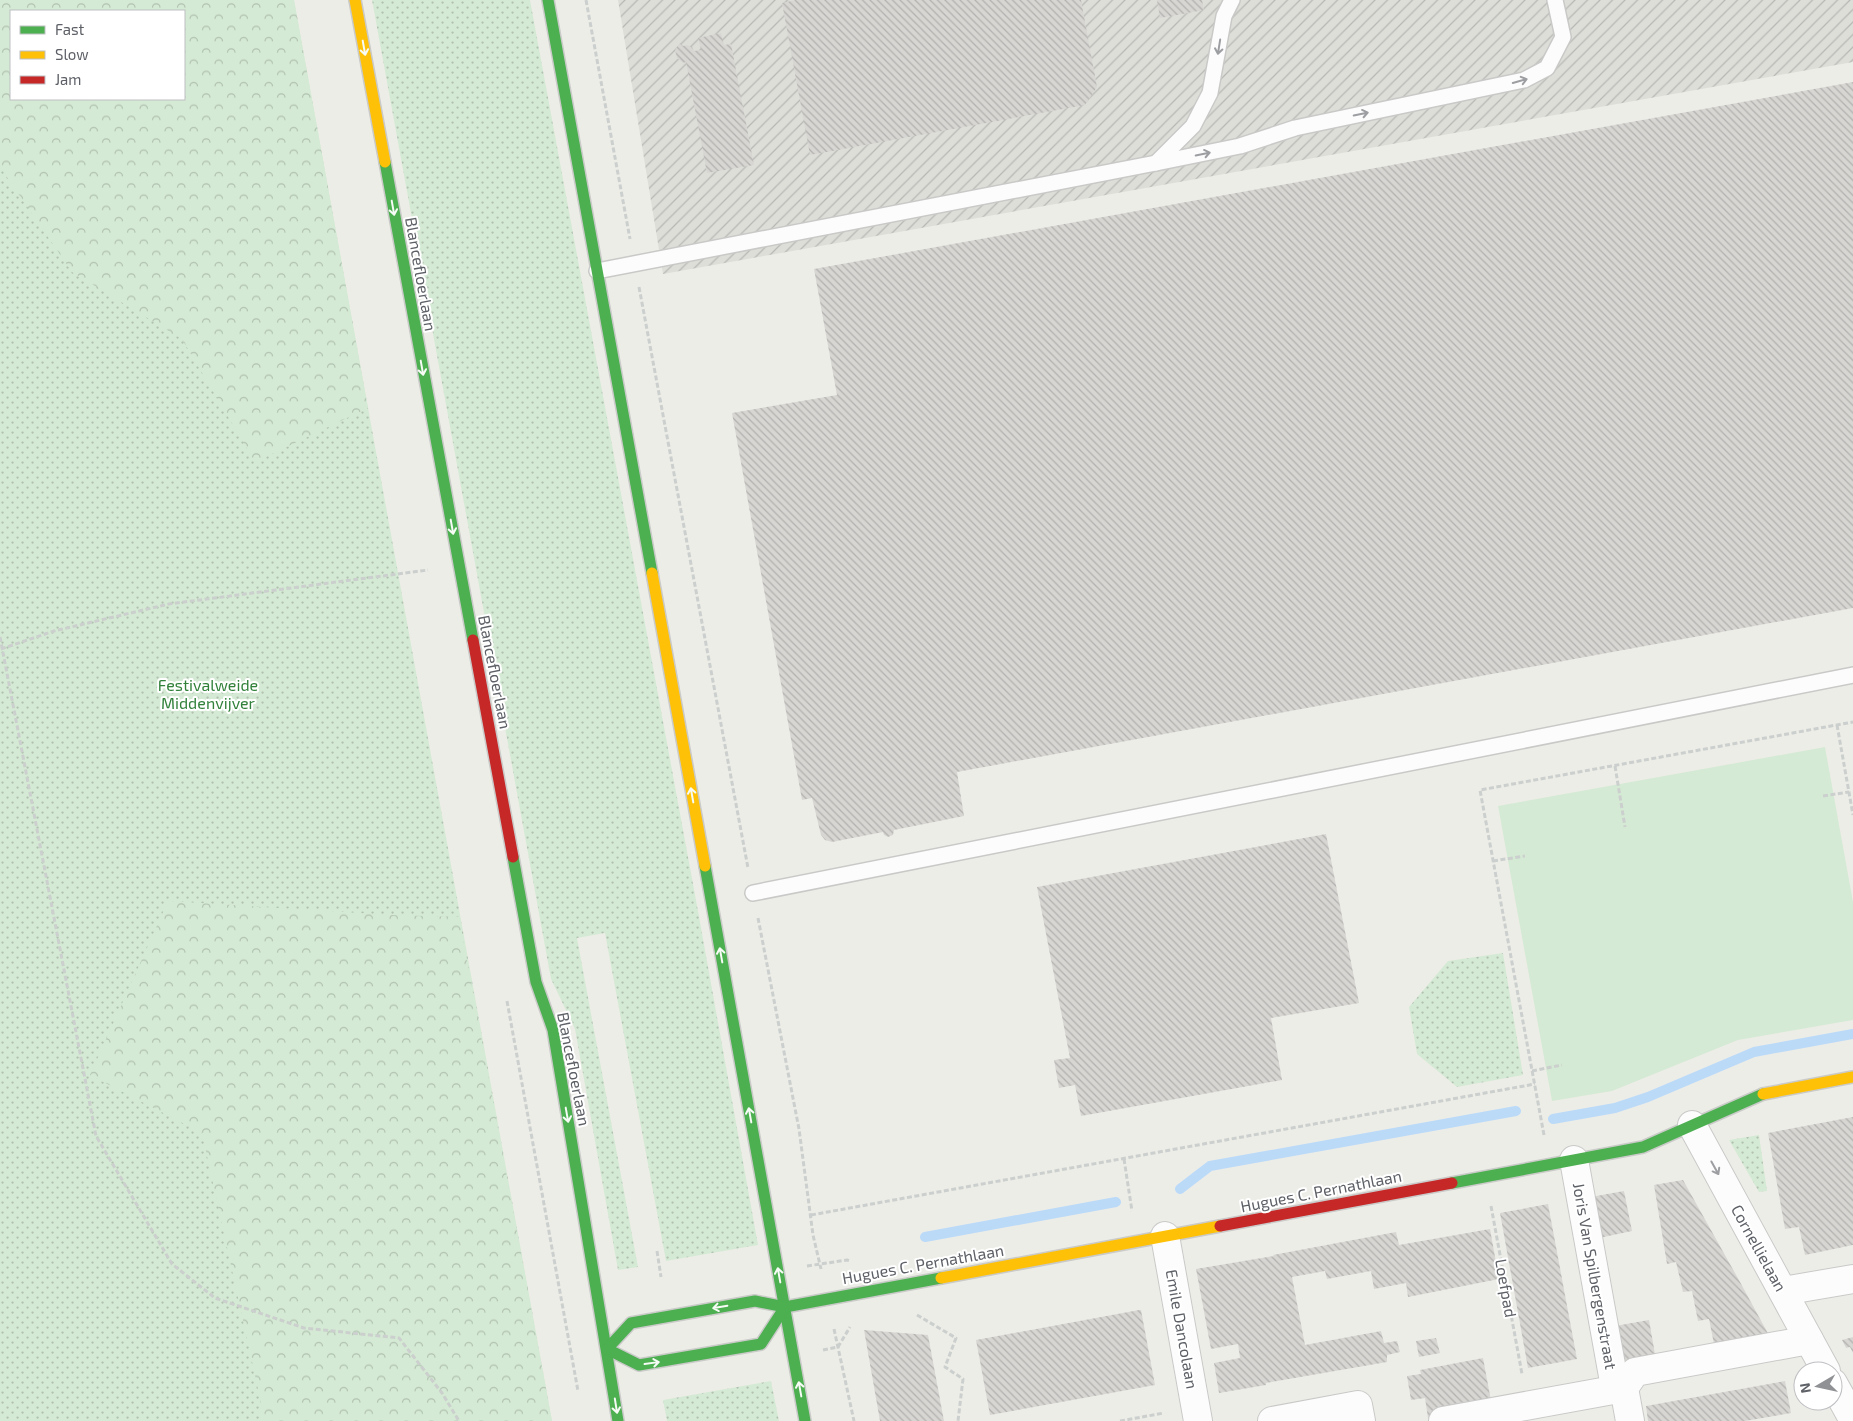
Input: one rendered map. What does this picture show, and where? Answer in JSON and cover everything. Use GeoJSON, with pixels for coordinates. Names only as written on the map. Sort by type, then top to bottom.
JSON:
{"type":"FeatureCollection","features":[{"type":"Feature","properties":{"kind":"main road","name":"Blancefloerlaan"},"geometry":{"type":"LineString","coordinates":[[355,0],[536,982],[552,1030],[618,1421]]}},
{"type":"Feature","properties":{"kind":"main road"},"geometry":{"type":"LineString","coordinates":[[548,0],[805,1421]]}},
{"type":"Feature","properties":{"kind":"main road","name":"Hugues C. Pernathlaan"},"geometry":{"type":"LineString","coordinates":[[785,1308],[828,1298],[1644,1147],[1761,1094],[1853,1077]]}},
{"type":"Feature","properties":{"kind":"main road"},"geometry":{"type":"LineString","coordinates":[[755,1301],[785,1308],[761,1344],[638,1364],[606,1349],[631,1323],[755,1301]]}},
{"type":"Feature","properties":{"kind":"street","name":"Cornellielaan"},"geometry":{"type":"LineString","coordinates":[[1692,1125],[1821,1361]]}},
{"type":"Feature","properties":{"kind":"street","name":"Joris Van Spilbergenstraat"},"geometry":{"type":"LineString","coordinates":[[1562,1163],[1613,1376],[1624,1388]]}},
{"type":"Feature","properties":{"kind":"street","name":"Emile Dancolaan"},"geometry":{"type":"LineString","coordinates":[[1165,1236],[1197,1414]]}},
{"type":"Feature","properties":{"kind":"street"},"geometry":{"type":"LineString","coordinates":[[1783,1291],[1853,1279]]}},
{"type":"Feature","properties":{"kind":"street"},"geometry":{"type":"LineString","coordinates":[[1630,1421],[1624,1388],[1635,1372],[1809,1340]]}},
{"type":"Feature","properties":{"kind":"street"},"geometry":{"type":"LineString","coordinates":[[1444,1421],[1624,1388]]}},
{"type":"Feature","properties":{"kind":"street"},"geometry":{"type":"LineString","coordinates":[[1843,1401],[1853,1419]]}},
{"type":"Feature","properties":{"kind":"street"},"geometry":{"type":"LineString","coordinates":[[1272,1421],[1358,1405],[1361,1421]]}},
{"type":"Feature","properties":{"kind":"lane"},"geometry":{"type":"LineString","coordinates":[[1156,164],[1193,126],[1210,93],[1224,16],[1232,0]]}},
{"type":"Feature","properties":{"kind":"lane"},"geometry":{"type":"LineString","coordinates":[[597,271],[1156,164],[1240,146],[1296,128],[1524,80],[1547,68],[1563,37],[1555,0]]}},
{"type":"Feature","properties":{"kind":"lane"},"geometry":{"type":"LineString","coordinates":[[753,893],[1853,675]]}},
{"type":"Feature","properties":{"kind":"path"},"geometry":{"type":"LineString","coordinates":[[586,0],[634,264],[799,1128],[813,1235],[854,1421]]}},
{"type":"Feature","properties":{"kind":"path"},"geometry":{"type":"LineString","coordinates":[[1,649],[54,631],[169,604],[459,566]]}},
{"type":"Feature","properties":{"kind":"path"},"geometry":{"type":"LineString","coordinates":[[0,637],[96,1136],[172,1264],[215,1298],[304,1328],[399,1338],[442,1394],[459,1421]]}},
{"type":"Feature","properties":{"kind":"path"},"geometry":{"type":"LineString","coordinates":[[1562,1163],[1535,1084],[1480,790],[1853,722]]}},
{"type":"Feature","properties":{"kind":"path"},"geometry":{"type":"LineString","coordinates":[[1837,725],[1853,815]]}},
{"type":"Feature","properties":{"kind":"path"},"geometry":{"type":"LineString","coordinates":[[1615,766],[1625,827]]}},
{"type":"Feature","properties":{"kind":"path"},"geometry":{"type":"LineString","coordinates":[[1823,796],[1849,792]]}},
{"type":"Feature","properties":{"kind":"path"},"geometry":{"type":"LineString","coordinates":[[1493,861],[1525,856]]}},
{"type":"Feature","properties":{"kind":"path"},"geometry":{"type":"LineString","coordinates":[[1532,1070],[1562,1065]]}},
{"type":"Feature","properties":{"kind":"path"},"geometry":{"type":"LineString","coordinates":[[811,1215],[1535,1084]]}},
{"type":"Feature","properties":{"kind":"path"},"geometry":{"type":"LineString","coordinates":[[1124,1158],[1137,1241]]}},
{"type":"Feature","properties":{"kind":"path","name":"Loefpad"},"geometry":{"type":"LineString","coordinates":[[1486,1176],[1523,1380]]}},
{"type":"Feature","properties":{"kind":"path"},"geometry":{"type":"LineString","coordinates":[[656,1252],[661,1277]]}},
{"type":"Feature","properties":{"kind":"path"},"geometry":{"type":"LineString","coordinates":[[912,1312],[956,1338],[945,1366],[963,1379],[958,1421]]}},
{"type":"Feature","properties":{"kind":"path"},"geometry":{"type":"LineString","coordinates":[[1120,1421],[1197,1414]]}},
{"type":"Feature","properties":{"kind":"shaded area"},"geometry":{"type":"Polygon","coordinates":[[[618,0],[1853,0],[1853,62],[663,274],[618,0]]]}},
{"type":"Feature","properties":{"kind":"green space","name":"Festivalweide Middenvijver"},"geometry":{"type":"Polygon","coordinates":[[[0,0],[294,0],[552,1421],[0,1421],[0,0]]]}},
{"type":"Feature","properties":{"kind":"green space"},"geometry":{"type":"Polygon","coordinates":[[[0,0],[294,0],[368,408],[255,462],[182,339],[72,272],[0,167],[0,0]]]}},
{"type":"Feature","properties":{"kind":"green space"},"geometry":{"type":"Polygon","coordinates":[[[372,0],[530,0],[758,1245],[666,1261],[605,933],[577,938],[638,1267],[618,1270],[575,1029],[551,979],[372,0]]]}},
{"type":"Feature","properties":{"kind":"green space"},"geometry":{"type":"Polygon","coordinates":[[[1825,747],[1853,902],[1853,1020],[1738,1040],[1612,1091],[1552,1101],[1498,806],[1825,747]]]}},
{"type":"Feature","properties":{"kind":"green space"},"geometry":{"type":"Polygon","coordinates":[[[168,901],[392,915],[459,917],[552,1421],[261,1421],[260,1398],[202,1133],[90,1075],[168,901]]]}},
{"type":"Feature","properties":{"kind":"green space"},"geometry":{"type":"Polygon","coordinates":[[[1503,953],[1523,1075],[1457,1087],[1417,1054],[1409,1007],[1448,961],[1503,953]]]}},
{"type":"Feature","properties":{"kind":"green space"},"geometry":{"type":"Polygon","coordinates":[[[1759,1135],[1767,1191],[1759,1192],[1729,1140],[1759,1135]]]}},
{"type":"Feature","properties":{"kind":"green space"},"geometry":{"type":"Polygon","coordinates":[[[771,1381],[779,1421],[667,1421],[663,1400],[771,1381]]]}},
{"type":"Feature","properties":{"kind":"building"},"geometry":{"type":"Polygon","coordinates":[[[796,0],[1081,0],[1097,87],[1085,105],[810,155],[782,3],[796,0]]]}},
{"type":"Feature","properties":{"kind":"building"},"geometry":{"type":"Polygon","coordinates":[[[1157,0],[1202,0],[1204,10],[1160,18],[1157,0]]]}},
{"type":"Feature","properties":{"kind":"building"},"geometry":{"type":"Polygon","coordinates":[[[721,33],[724,45],[731,44],[754,165],[707,173],[686,62],[683,63],[677,58],[675,50],[680,43],[683,46],[692,47],[694,51],[701,50],[698,38],[721,33]]]}},
{"type":"Feature","properties":{"kind":"building"},"geometry":{"type":"Polygon","coordinates":[[[1853,82],[1853,608],[957,772],[964,816],[894,830],[893,835],[888,837],[883,832],[832,842],[825,840],[821,835],[812,798],[802,800],[732,413],[837,395],[814,269],[1853,82]]]}},
{"type":"Feature","properties":{"kind":"building"},"geometry":{"type":"Polygon","coordinates":[[[1326,834],[1359,1003],[1271,1018],[1282,1080],[1081,1116],[1075,1085],[1059,1088],[1054,1060],[1070,1058],[1037,887],[1326,834]]]}},
{"type":"Feature","properties":{"kind":"building"},"geometry":{"type":"Polygon","coordinates":[[[1853,1117],[1853,1245],[1805,1255],[1799,1227],[1785,1229],[1768,1133],[1853,1117]]]}},
{"type":"Feature","properties":{"kind":"building"},"geometry":{"type":"Polygon","coordinates":[[[1683,1180],[1771,1339],[1715,1349],[1709,1319],[1698,1321],[1692,1291],[1683,1292],[1676,1262],[1667,1264],[1654,1185],[1683,1180]]]}},
{"type":"Feature","properties":{"kind":"building"},"geometry":{"type":"Polygon","coordinates":[[[1624,1191],[1632,1231],[1599,1238],[1591,1197],[1624,1191]]]}},
{"type":"Feature","properties":{"kind":"building"},"geometry":{"type":"Polygon","coordinates":[[[1548,1204],[1577,1359],[1528,1368],[1500,1213],[1548,1204]]]}},
{"type":"Feature","properties":{"kind":"building"},"geometry":{"type":"Polygon","coordinates":[[[1490,1229],[1499,1279],[1408,1297],[1406,1283],[1374,1289],[1371,1271],[1327,1279],[1325,1271],[1292,1277],[1305,1345],[1381,1331],[1384,1343],[1397,1341],[1400,1352],[1387,1355],[1387,1362],[1219,1393],[1214,1363],[1240,1358],[1238,1344],[1211,1349],[1196,1269],[1396,1232],[1399,1245],[1490,1229]]]}},
{"type":"Feature","properties":{"kind":"building"},"geometry":{"type":"Polygon","coordinates":[[[1141,1310],[1155,1385],[990,1415],[976,1340],[1141,1310]]]}},
{"type":"Feature","properties":{"kind":"building"},"geometry":{"type":"Polygon","coordinates":[[[1649,1320],[1656,1360],[1622,1367],[1615,1326],[1649,1320]]]}},
{"type":"Feature","properties":{"kind":"building"},"geometry":{"type":"Polygon","coordinates":[[[864,1330],[928,1335],[944,1421],[880,1421],[864,1330]]]}},
{"type":"Feature","properties":{"kind":"building"},"geometry":{"type":"Polygon","coordinates":[[[1853,1337],[1853,1353],[1850,1347],[1846,1348],[1842,1340],[1853,1337]]]}},
{"type":"Feature","properties":{"kind":"building"},"geometry":{"type":"Polygon","coordinates":[[[1436,1338],[1440,1353],[1419,1357],[1416,1341],[1436,1338]]]}},
{"type":"Feature","properties":{"kind":"building"},"geometry":{"type":"Polygon","coordinates":[[[1483,1358],[1492,1406],[1428,1418],[1425,1398],[1411,1400],[1407,1376],[1421,1374],[1420,1370],[1483,1358]]]}},
{"type":"Feature","properties":{"kind":"building"},"geometry":{"type":"Polygon","coordinates":[[[1785,1381],[1791,1413],[1745,1421],[1648,1421],[1646,1406],[1785,1381]]]}},
{"type":"Feature","properties":{"kind":"waterway"},"geometry":{"type":"LineString","coordinates":[[1553,1119],[1615,1108],[1648,1097],[1754,1052],[1853,1034]]}},
{"type":"Feature","properties":{"kind":"waterway"},"geometry":{"type":"LineString","coordinates":[[1180,1189],[1210,1166],[1516,1111]]}},
{"type":"Feature","properties":{"kind":"waterway"},"geometry":{"type":"LineString","coordinates":[[925,1237],[1116,1202]]}},
{"type":"Feature","properties":{"kind":"traffic: fast"},"geometry":{"type":"LineString","coordinates":[[548,0],[652,573]]}},
{"type":"Feature","properties":{"kind":"traffic: fast"},"geometry":{"type":"LineString","coordinates":[[385,162],[473,640]]}},
{"type":"Feature","properties":{"kind":"traffic: fast"},"geometry":{"type":"LineString","coordinates":[[513,857],[536,982],[553,1030],[618,1421]]}},
{"type":"Feature","properties":{"kind":"traffic: fast"},"geometry":{"type":"LineString","coordinates":[[705,866],[805,1421]]}},
{"type":"Feature","properties":{"kind":"traffic: fast"},"geometry":{"type":"LineString","coordinates":[[1452,1183],[1643,1147],[1763,1094]]}},
{"type":"Feature","properties":{"kind":"traffic: fast"},"geometry":{"type":"LineString","coordinates":[[785,1307],[761,1344],[639,1365],[607,1349],[631,1323],[755,1301],[785,1307],[941,1278]]}},
{"type":"Feature","properties":{"kind":"traffic: slow"},"geometry":{"type":"LineString","coordinates":[[355,0],[385,162]]}},
{"type":"Feature","properties":{"kind":"traffic: slow"},"geometry":{"type":"LineString","coordinates":[[652,573],[705,866]]}},
{"type":"Feature","properties":{"kind":"traffic: slow"},"geometry":{"type":"LineString","coordinates":[[1763,1094],[1853,1077]]}},
{"type":"Feature","properties":{"kind":"traffic: slow"},"geometry":{"type":"LineString","coordinates":[[941,1278],[1220,1226]]}},
{"type":"Feature","properties":{"kind":"traffic: jam"},"geometry":{"type":"LineString","coordinates":[[473,640],[513,857]]}},
{"type":"Feature","properties":{"kind":"traffic: jam"},"geometry":{"type":"LineString","coordinates":[[1220,1226],[1452,1183]]}}]}
